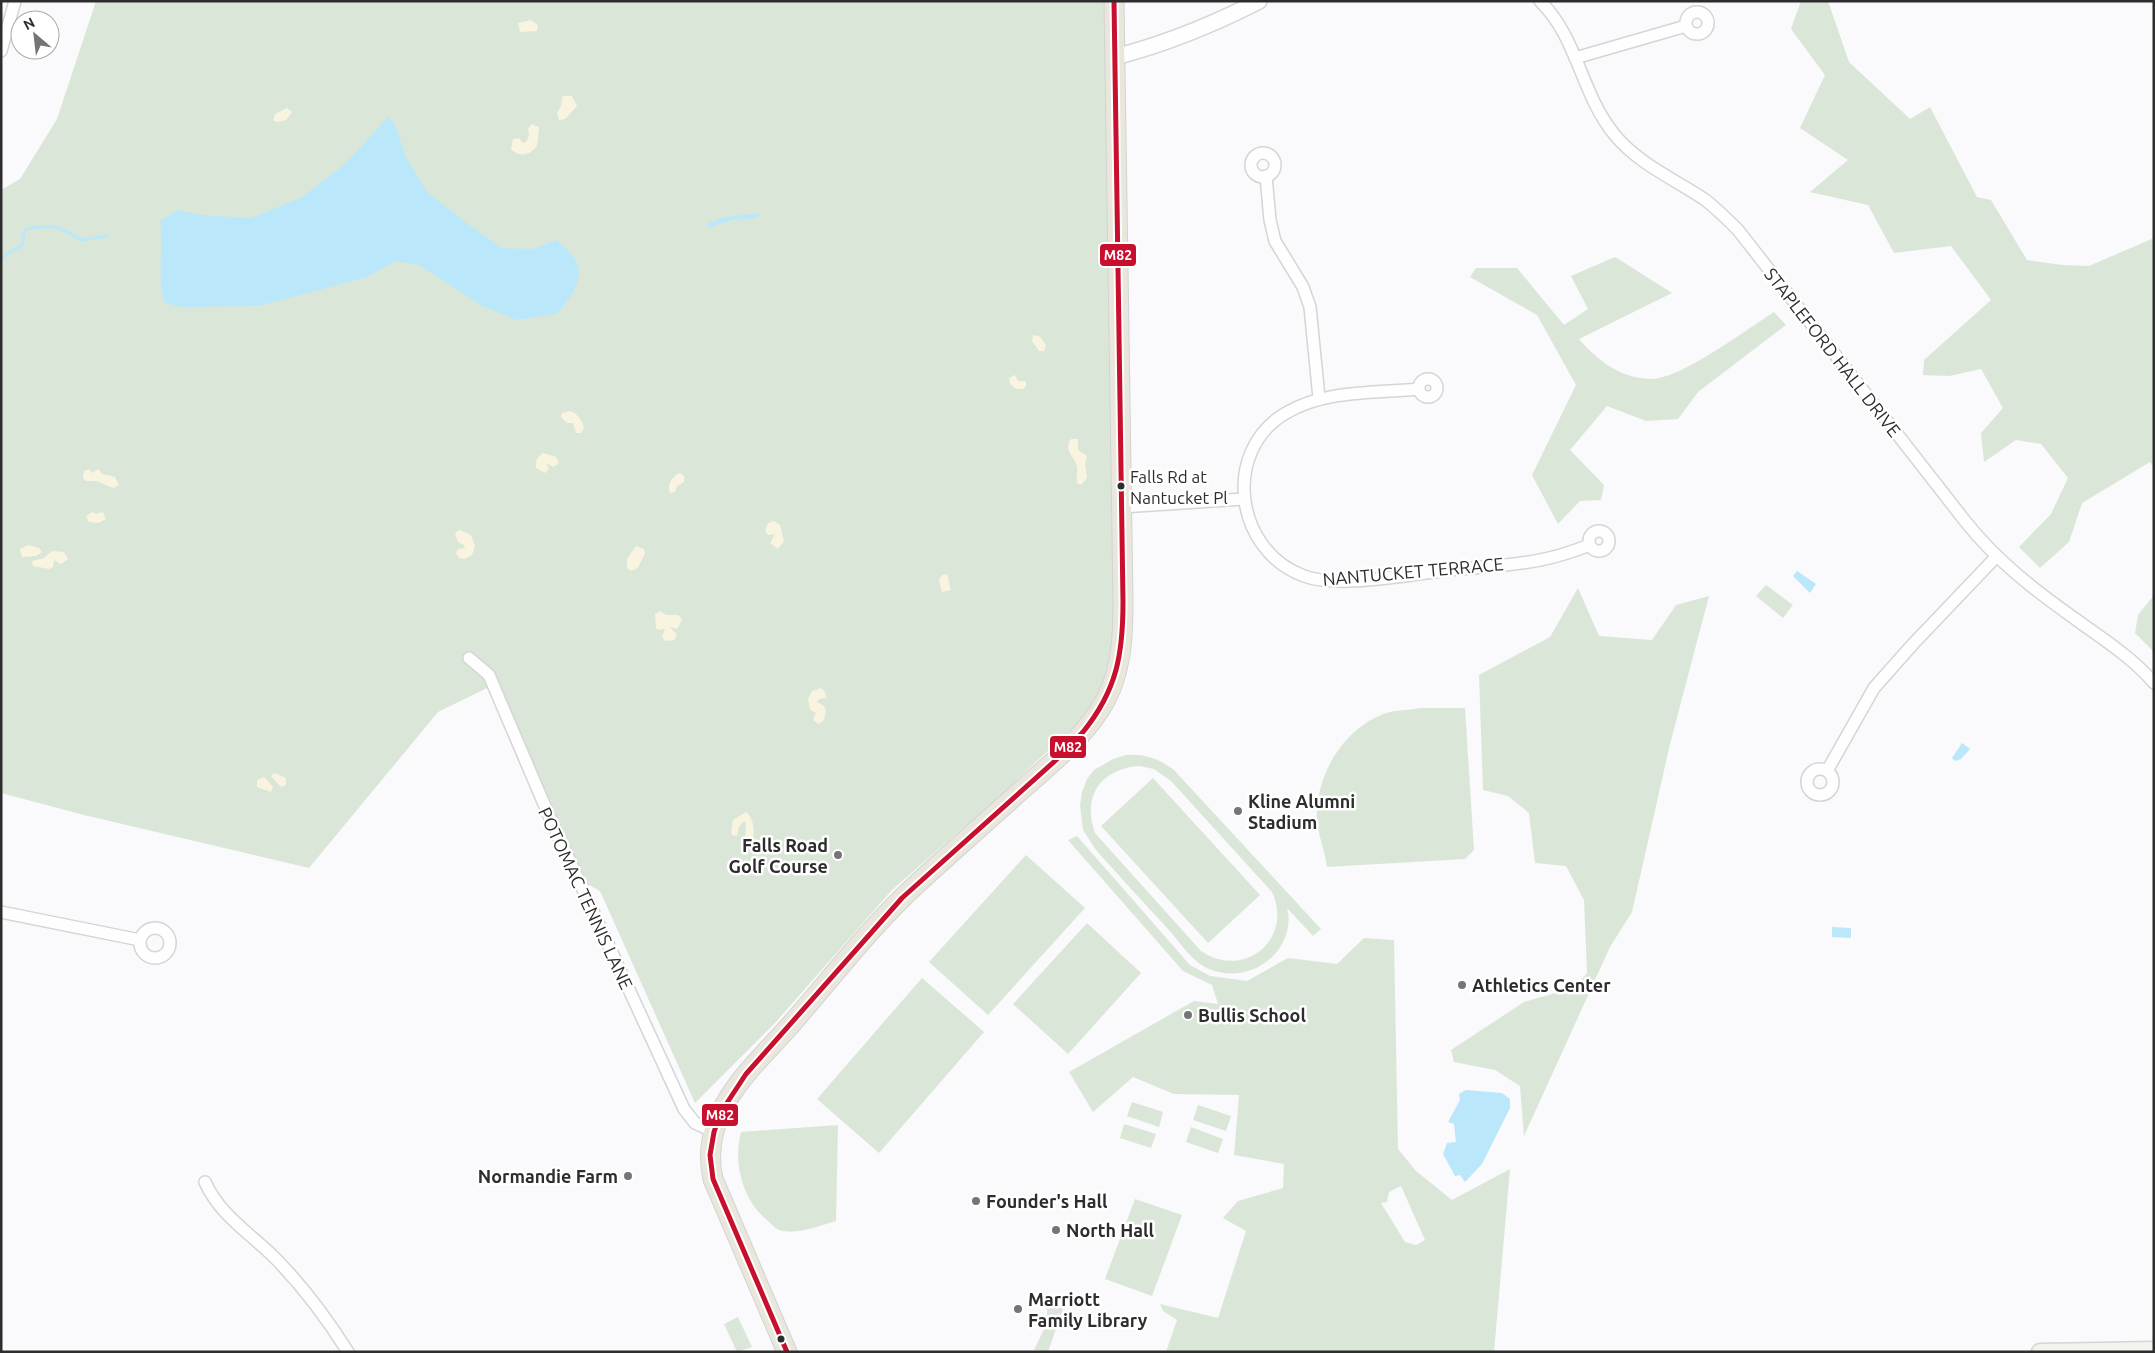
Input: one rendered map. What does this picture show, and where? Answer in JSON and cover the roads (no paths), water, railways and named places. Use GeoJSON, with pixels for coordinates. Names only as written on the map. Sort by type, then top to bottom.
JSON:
{"type":"FeatureCollection","features":[{"type":"Feature","properties":{"kind":"main road"},"geometry":{"type":"LineString","coordinates":[[787,1352],[715,1185],[710,1166],[712,1132],[723,1105],[737,1086],[875,927],[917,884],[1054,761],[1088,727],[1100,710],[1117,671],[1122,648],[1122,507],[1114,1]]}},
{"type":"Feature","properties":{"kind":"main road"},"geometry":{"type":"LineString","coordinates":[[2040,1352],[2154,1350]]}},
{"type":"Feature","properties":{"kind":"street"},"geometry":{"type":"LineString","coordinates":[[1,51],[15,1]]}},
{"type":"Feature","properties":{"kind":"street"},"geometry":{"type":"LineString","coordinates":[[1115,57],[1144,49],[1214,24],[1259,1]]}},
{"type":"Feature","properties":{"kind":"street","name":"STAPLEFORD HALL DRIVE"},"geometry":{"type":"LineString","coordinates":[[1540,1],[1556,18],[1575,58],[1592,101],[1614,135],[1644,161],[1705,200],[1738,230],[1965,522],[1996,557],[2038,592],[2117,649],[2154,683]]}},
{"type":"Feature","properties":{"kind":"street"},"geometry":{"type":"LineString","coordinates":[[1575,58],[1686,26]]}},
{"type":"Feature","properties":{"kind":"street"},"geometry":{"type":"LineString","coordinates":[[1266,176],[1270,220],[1275,242],[1303,287],[1308,302],[1320,398]]}},
{"type":"Feature","properties":{"kind":"street","name":"NANTUCKET TERRACE"},"geometry":{"type":"LineString","coordinates":[[1419,389],[1320,398],[1285,413],[1265,431],[1251,455],[1244,482],[1243,499],[1254,532],[1276,559],[1301,575],[1323,581],[1356,580],[1538,561],[1590,545]]}},
{"type":"Feature","properties":{"kind":"street"},"geometry":{"type":"LineString","coordinates":[[1122,507],[1243,499]]}},
{"type":"Feature","properties":{"kind":"street"},"geometry":{"type":"LineString","coordinates":[[1827,771],[1874,688],[1996,557]]}},
{"type":"Feature","properties":{"kind":"street","name":"POTOMAC TENNIS LANE"},"geometry":{"type":"LineString","coordinates":[[469,658],[489,675],[550,818],[684,1110],[695,1122],[712,1132]]}},
{"type":"Feature","properties":{"kind":"street"},"geometry":{"type":"LineString","coordinates":[[1,912],[140,940]]}},
{"type":"Feature","properties":{"kind":"street"},"geometry":{"type":"LineString","coordinates":[[204,1182],[212,1197],[228,1218],[271,1254],[303,1288],[348,1352]]}},
{"type":"Feature","properties":{"kind":"water"},"geometry":{"type":"Polygon","coordinates":[[[388,117],[395,124],[406,157],[427,192],[464,221],[502,248],[533,249],[556,240],[567,249],[578,267],[579,276],[572,294],[557,314],[517,320],[482,306],[419,265],[396,261],[367,277],[259,306],[182,307],[165,303],[161,283],[160,221],[178,210],[200,215],[251,218],[301,198],[346,163],[388,117]]]}},
{"type":"Feature","properties":{"kind":"water"},"geometry":{"type":"Polygon","coordinates":[[[759,213],[758,218],[732,220],[708,228],[708,223],[725,217],[759,213]]]}},
{"type":"Feature","properties":{"kind":"water"},"geometry":{"type":"Polygon","coordinates":[[[1797,571],[1816,584],[1810,593],[1793,576],[1797,571]]]}},
{"type":"Feature","properties":{"kind":"water"},"geometry":{"type":"Polygon","coordinates":[[[1962,743],[1970,749],[1961,759],[1955,761],[1952,758],[1962,743]]]}},
{"type":"Feature","properties":{"kind":"water"},"geometry":{"type":"Polygon","coordinates":[[[1832,927],[1851,928],[1851,938],[1832,937],[1832,927]]]}},
{"type":"Feature","properties":{"kind":"water"},"geometry":{"type":"Polygon","coordinates":[[[1466,1090],[1502,1093],[1510,1099],[1510,1108],[1482,1164],[1465,1182],[1460,1175],[1455,1176],[1443,1154],[1447,1143],[1456,1142],[1454,1124],[1448,1122],[1460,1100],[1459,1094],[1466,1090]]]}},
{"type":"Feature","properties":{"kind":"waterway"},"geometry":{"type":"LineString","coordinates":[[1,258],[22,245],[25,229],[49,226],[66,231],[81,240],[108,236]]}},
{"type":"Feature","properties":{"kind":"place","name":"Falls Rd at Nantucket Pl"},"geometry":{"type":"Point","coordinates":[1121,486]}},
{"type":"Feature","properties":{"kind":"place","name":"Kline Alumni Stadium"},"geometry":{"type":"Point","coordinates":[1238,811]}},
{"type":"Feature","properties":{"kind":"place","name":"Falls Road Golf Course"},"geometry":{"type":"Point","coordinates":[838,855]}},
{"type":"Feature","properties":{"kind":"place","name":"Athletics Center"},"geometry":{"type":"Point","coordinates":[1462,985]}},
{"type":"Feature","properties":{"kind":"place","name":"Bullis School"},"geometry":{"type":"Point","coordinates":[1188,1015]}},
{"type":"Feature","properties":{"kind":"place","name":"Normandie Farm"},"geometry":{"type":"Point","coordinates":[628,1176]}},
{"type":"Feature","properties":{"kind":"place","name":"Founder's Hall"},"geometry":{"type":"Point","coordinates":[976,1201]}},
{"type":"Feature","properties":{"kind":"place","name":"North Hall"},"geometry":{"type":"Point","coordinates":[1056,1230]}},
{"type":"Feature","properties":{"kind":"place","name":"Marriott Family Library"},"geometry":{"type":"Point","coordinates":[1018,1309]}}]}
